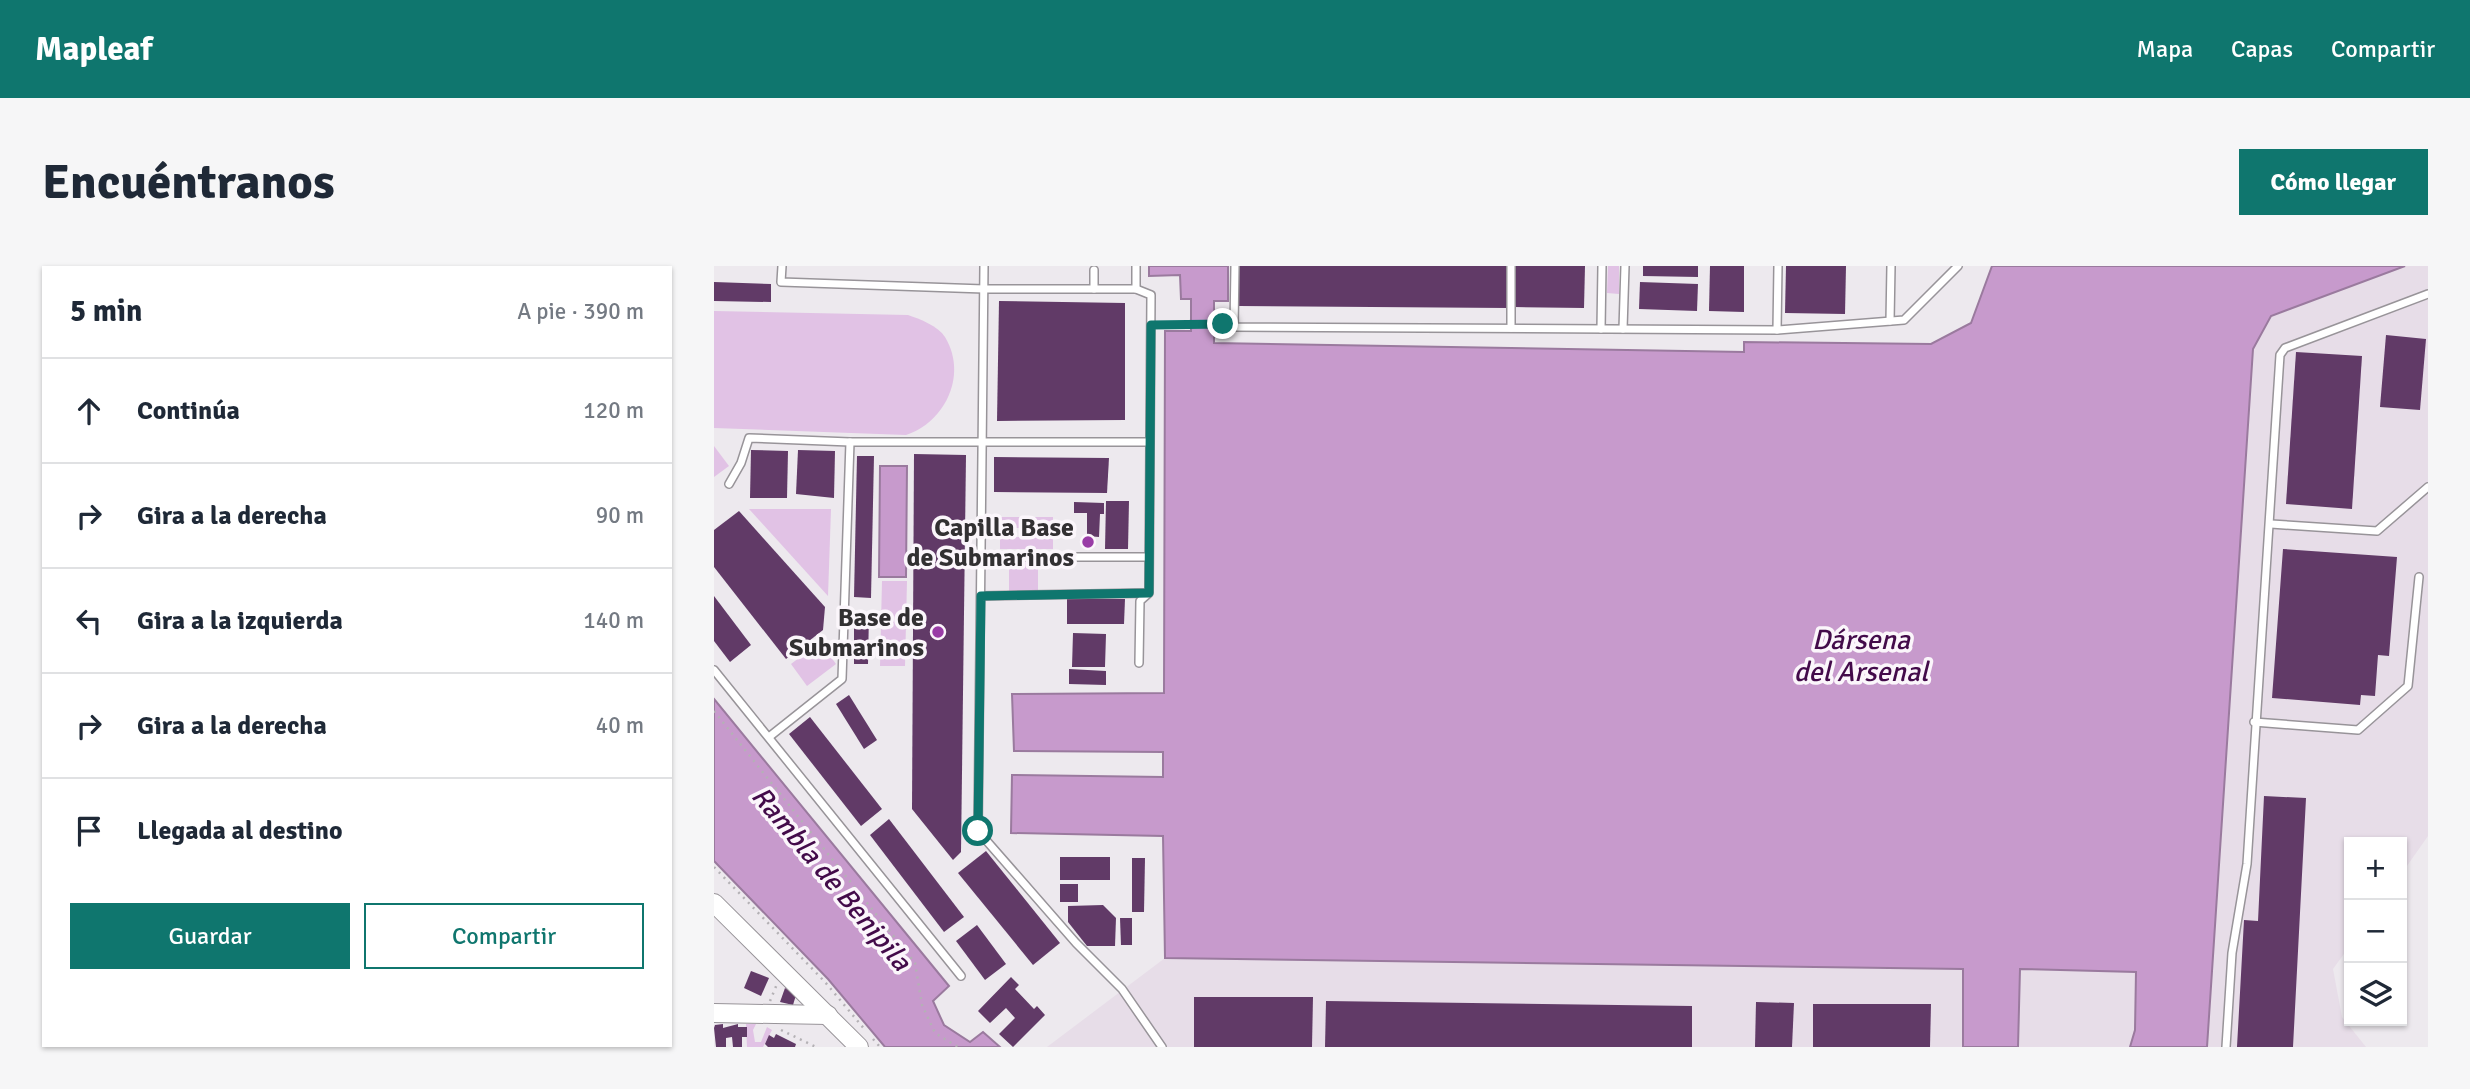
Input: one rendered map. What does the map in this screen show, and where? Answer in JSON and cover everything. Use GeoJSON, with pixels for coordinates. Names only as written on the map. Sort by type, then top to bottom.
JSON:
{"type":"FeatureCollection","features":[{"type":"Feature","properties":{"kind":"street"},"geometry":{"type":"LineString","coordinates":[[714,903],[859,1047]]}},
{"type":"Feature","properties":{"kind":"street"},"geometry":{"type":"LineString","coordinates":[[714,1013],[828,1015]]}},
{"type":"Feature","properties":{"kind":"lane"},"geometry":{"type":"LineString","coordinates":[[782,266],[781,282],[984,289],[1136,289],[1151,295],[1149,593],[1140,601],[1139,663]]}},
{"type":"Feature","properties":{"kind":"lane"},"geometry":{"type":"LineString","coordinates":[[984,266],[978,831],[1076,943],[1122,989],[1162,1047]]}},
{"type":"Feature","properties":{"kind":"lane"},"geometry":{"type":"LineString","coordinates":[[1136,266],[1136,289]]}},
{"type":"Feature","properties":{"kind":"lane"},"geometry":{"type":"LineString","coordinates":[[1235,266],[1234,327],[1777,330],[1904,320],[1958,266]]}},
{"type":"Feature","properties":{"kind":"lane"},"geometry":{"type":"LineString","coordinates":[[1511,266],[1511,328]]}},
{"type":"Feature","properties":{"kind":"lane"},"geometry":{"type":"LineString","coordinates":[[1601,329],[1602,266]]}},
{"type":"Feature","properties":{"kind":"lane"},"geometry":{"type":"LineString","coordinates":[[1623,329],[1625,266]]}},
{"type":"Feature","properties":{"kind":"lane"},"geometry":{"type":"LineString","coordinates":[[1777,330],[1778,266]]}},
{"type":"Feature","properties":{"kind":"lane"},"geometry":{"type":"LineString","coordinates":[[1889,321],[1891,266]]}},
{"type":"Feature","properties":{"kind":"lane"},"geometry":{"type":"LineString","coordinates":[[1094,270],[1094,289]]}},
{"type":"Feature","properties":{"kind":"lane"},"geometry":{"type":"LineString","coordinates":[[2226,1047],[2232,953],[2246,864],[2254,722],[2271,524],[2280,355],[2285,348],[2428,294]]}},
{"type":"Feature","properties":{"kind":"lane"},"geometry":{"type":"LineString","coordinates":[[729,484],[741,463],[749,438],[850,442],[1150,442]]}},
{"type":"Feature","properties":{"kind":"lane"},"geometry":{"type":"LineString","coordinates":[[769,737],[842,680],[850,442]]}},
{"type":"Feature","properties":{"kind":"lane"},"geometry":{"type":"LineString","coordinates":[[2271,524],[2377,531],[2428,487]]}},
{"type":"Feature","properties":{"kind":"lane"},"geometry":{"type":"LineString","coordinates":[[981,557],[1149,557]]}},
{"type":"Feature","properties":{"kind":"lane"},"geometry":{"type":"LineString","coordinates":[[2254,722],[2358,730],[2409,686],[2419,577]]}},
{"type":"Feature","properties":{"kind":"lane"},"geometry":{"type":"LineString","coordinates":[[981,596],[1149,593]]}},
{"type":"Feature","properties":{"kind":"lane"},"geometry":{"type":"LineString","coordinates":[[714,670],[961,976]]}},
{"type":"Feature","properties":{"kind":"path"},"geometry":{"type":"LineString","coordinates":[[1151,325],[1223,324]]}},
{"type":"Feature","properties":{"kind":"path"},"geometry":{"type":"LineString","coordinates":[[714,711],[915,962],[922,1004],[935,1033],[958,1047]]}},
{"type":"Feature","properties":{"kind":"path"},"geometry":{"type":"LineString","coordinates":[[714,867],[825,982],[880,1047]]}},
{"type":"Feature","properties":{"kind":"path"},"geometry":{"type":"LineString","coordinates":[[773,1027],[816,1047]]}},
{"type":"Feature","properties":{"kind":"shaded area"},"geometry":{"type":"Polygon","coordinates":[[[1608,266],[1619,266],[1619,294],[1607,293],[1608,266]]]}},
{"type":"Feature","properties":{"kind":"shaded area"},"geometry":{"type":"Polygon","coordinates":[[[2405,266],[2428,266],[2428,836],[2407,866],[2407,837],[2344,837],[2344,954],[2333,969],[2344,1026],[2349,1026],[2366,1047],[1047,1047],[1165,958],[1964,969],[1964,997],[2020,969],[2136,972],[2135,1030],[2208,1033],[2253,349],[2270,316],[2405,266]]]}},
{"type":"Feature","properties":{"kind":"shaded area"},"geometry":{"type":"Polygon","coordinates":[[[714,311],[908,315],[933,326],[945,337],[952,352],[954,367],[949,395],[932,420],[906,435],[714,428],[714,311]]]}},
{"type":"Feature","properties":{"kind":"shaded area"},"geometry":{"type":"Polygon","coordinates":[[[714,446],[729,466],[714,477],[714,446]]]}},
{"type":"Feature","properties":{"kind":"shaded area"},"geometry":{"type":"Polygon","coordinates":[[[749,509],[831,509],[828,596],[749,509]]]}},
{"type":"Feature","properties":{"kind":"shaded area"},"geometry":{"type":"Polygon","coordinates":[[[1000,517],[1053,517],[1053,528],[1000,528],[1000,517]]]}},
{"type":"Feature","properties":{"kind":"shaded area"},"geometry":{"type":"Polygon","coordinates":[[[1000,537],[1053,537],[1053,549],[1000,549],[1000,537]]]}},
{"type":"Feature","properties":{"kind":"shaded area"},"geometry":{"type":"Polygon","coordinates":[[[1009,562],[1038,562],[1038,591],[1009,591],[1009,562]]]}},
{"type":"Feature","properties":{"kind":"shaded area"},"geometry":{"type":"Polygon","coordinates":[[[882,581],[907,581],[905,666],[880,666],[882,581]]]}},
{"type":"Feature","properties":{"kind":"shaded area"},"geometry":{"type":"Polygon","coordinates":[[[820,642],[836,664],[807,686],[791,664],[820,642]]]}},
{"type":"Feature","properties":{"kind":"shaded area"},"geometry":{"type":"Polygon","coordinates":[[[746,1024],[756,1024],[753,1030],[755,1042],[761,1042],[767,1027],[772,1030],[763,1047],[747,1047],[746,1024]]]}},
{"type":"Feature","properties":{"kind":"water","name":"Dársena del Arsenal"},"geometry":{"type":"Polygon","coordinates":[[[1149,266],[1228,266],[1228,301],[1214,301],[1214,343],[1744,352],[1744,342],[1931,344],[1971,323],[1992,266],[2405,266],[2271,316],[2253,349],[2207,1047],[2130,1047],[2135,1030],[2136,972],[2020,969],[2018,1047],[1963,1047],[1963,969],[1165,958],[1163,836],[1011,833],[1012,775],[1163,777],[1163,752],[1014,751],[1012,694],[1164,693],[1165,331],[1191,331],[1191,299],[1181,299],[1180,275],[1149,276],[1149,266]]]}},
{"type":"Feature","properties":{"kind":"water"},"geometry":{"type":"Polygon","coordinates":[[[880,466],[907,466],[906,577],[879,577],[880,466]]]}},
{"type":"Feature","properties":{"kind":"water","name":"Rambla de Benipila"},"geometry":{"type":"Polygon","coordinates":[[[714,699],[949,986],[933,1001],[944,1025],[970,1042],[983,1032],[1000,1047],[885,1047],[828,979],[714,861],[714,699]]]}},
{"type":"Feature","properties":{"kind":"building"},"geometry":{"type":"Polygon","coordinates":[[[1239,266],[1508,266],[1508,308],[1239,306],[1239,266]]]}},
{"type":"Feature","properties":{"kind":"building"},"geometry":{"type":"Polygon","coordinates":[[[1516,266],[1585,266],[1584,308],[1515,307],[1516,266]]]}},
{"type":"Feature","properties":{"kind":"building"},"geometry":{"type":"Polygon","coordinates":[[[1643,266],[1698,266],[1698,277],[1643,276],[1643,266]]]}},
{"type":"Feature","properties":{"kind":"building"},"geometry":{"type":"Polygon","coordinates":[[[1710,266],[1744,266],[1744,312],[1709,311],[1710,266]]]}},
{"type":"Feature","properties":{"kind":"building"},"geometry":{"type":"Polygon","coordinates":[[[1786,266],[1846,266],[1845,314],[1785,313],[1786,266]]]}},
{"type":"Feature","properties":{"kind":"building"},"geometry":{"type":"Polygon","coordinates":[[[714,282],[771,284],[771,302],[714,301],[714,282]]]}},
{"type":"Feature","properties":{"kind":"building"},"geometry":{"type":"Polygon","coordinates":[[[1640,282],[1698,284],[1697,311],[1639,309],[1640,282]]]}},
{"type":"Feature","properties":{"kind":"building"},"geometry":{"type":"Polygon","coordinates":[[[999,301],[1125,303],[1125,420],[997,421],[999,301]]]}},
{"type":"Feature","properties":{"kind":"building"},"geometry":{"type":"Polygon","coordinates":[[[2386,335],[2426,339],[2420,410],[2380,407],[2386,335]]]}},
{"type":"Feature","properties":{"kind":"building"},"geometry":{"type":"Polygon","coordinates":[[[2296,352],[2362,356],[2352,509],[2286,504],[2296,352]]]}},
{"type":"Feature","properties":{"kind":"building"},"geometry":{"type":"Polygon","coordinates":[[[751,450],[788,451],[787,498],[750,498],[751,450]]]}},
{"type":"Feature","properties":{"kind":"building"},"geometry":{"type":"Polygon","coordinates":[[[798,450],[835,451],[834,498],[796,494],[798,450]]]}},
{"type":"Feature","properties":{"kind":"building","name":"Base de Submarinos"},"geometry":{"type":"Polygon","coordinates":[[[914,454],[966,455],[961,852],[953,860],[912,809],[914,454]]]}},
{"type":"Feature","properties":{"kind":"building"},"geometry":{"type":"Polygon","coordinates":[[[857,456],[874,456],[871,598],[854,597],[857,456]]]}},
{"type":"Feature","properties":{"kind":"building"},"geometry":{"type":"Polygon","coordinates":[[[994,457],[1109,458],[1107,493],[994,492],[994,457]]]}},
{"type":"Feature","properties":{"kind":"building"},"geometry":{"type":"Polygon","coordinates":[[[1106,501],[1129,501],[1128,549],[1105,549],[1106,501]]]}},
{"type":"Feature","properties":{"kind":"building"},"geometry":{"type":"Polygon","coordinates":[[[1074,502],[1104,503],[1104,514],[1100,514],[1099,537],[1087,536],[1087,513],[1074,513],[1074,502]]]}},
{"type":"Feature","properties":{"kind":"building"},"geometry":{"type":"Polygon","coordinates":[[[739,511],[825,607],[823,630],[786,659],[714,567],[714,530],[739,511]]]}},
{"type":"Feature","properties":{"kind":"building"},"geometry":{"type":"Polygon","coordinates":[[[2283,549],[2397,557],[2389,656],[2378,655],[2375,696],[2361,695],[2360,705],[2272,698],[2283,549]]]}},
{"type":"Feature","properties":{"kind":"building"},"geometry":{"type":"Polygon","coordinates":[[[714,596],[751,645],[730,662],[714,641],[714,596]]]}},
{"type":"Feature","properties":{"kind":"building"},"geometry":{"type":"Polygon","coordinates":[[[1067,599],[1125,599],[1124,624],[1067,624],[1067,599]]]}},
{"type":"Feature","properties":{"kind":"building"},"geometry":{"type":"Polygon","coordinates":[[[854,613],[869,613],[868,664],[854,664],[854,613]]]}},
{"type":"Feature","properties":{"kind":"building"},"geometry":{"type":"Polygon","coordinates":[[[1073,633],[1106,634],[1105,667],[1072,667],[1073,633]]]}},
{"type":"Feature","properties":{"kind":"building"},"geometry":{"type":"Polygon","coordinates":[[[1069,669],[1106,671],[1106,685],[1069,684],[1069,669]]]}},
{"type":"Feature","properties":{"kind":"building"},"geometry":{"type":"Polygon","coordinates":[[[849,695],[877,740],[864,749],[836,704],[849,695]]]}},
{"type":"Feature","properties":{"kind":"building"},"geometry":{"type":"Polygon","coordinates":[[[810,717],[882,809],[861,826],[789,734],[810,717]]]}},
{"type":"Feature","properties":{"kind":"building"},"geometry":{"type":"Polygon","coordinates":[[[2264,796],[2306,798],[2293,1047],[2237,1047],[2244,920],[2258,921],[2264,796]]]}},
{"type":"Feature","properties":{"kind":"building"},"geometry":{"type":"Polygon","coordinates":[[[889,819],[964,917],[944,932],[870,835],[889,819]]]}},
{"type":"Feature","properties":{"kind":"building"},"geometry":{"type":"Polygon","coordinates":[[[986,851],[1060,943],[1033,965],[958,873],[986,851]]]}},
{"type":"Feature","properties":{"kind":"building"},"geometry":{"type":"Polygon","coordinates":[[[1060,857],[1110,857],[1110,880],[1060,880],[1060,857]]]}},
{"type":"Feature","properties":{"kind":"building"},"geometry":{"type":"Polygon","coordinates":[[[1132,858],[1145,858],[1144,912],[1132,912],[1132,858]]]}},
{"type":"Feature","properties":{"kind":"building"},"geometry":{"type":"Polygon","coordinates":[[[1060,884],[1078,884],[1078,902],[1060,902],[1060,884]]]}},
{"type":"Feature","properties":{"kind":"building"},"geometry":{"type":"Polygon","coordinates":[[[1103,905],[1116,918],[1115,946],[1087,946],[1068,922],[1068,906],[1103,905]]]}},
{"type":"Feature","properties":{"kind":"building"},"geometry":{"type":"Polygon","coordinates":[[[1120,918],[1132,918],[1132,945],[1121,945],[1120,918]]]}},
{"type":"Feature","properties":{"kind":"building"},"geometry":{"type":"Polygon","coordinates":[[[977,925],[1006,964],[985,980],[956,941],[977,925]]]}},
{"type":"Feature","properties":{"kind":"building"},"geometry":{"type":"Polygon","coordinates":[[[751,971],[769,978],[761,996],[744,988],[751,971]]]}},
{"type":"Feature","properties":{"kind":"building"},"geometry":{"type":"Polygon","coordinates":[[[1011,977],[1019,985],[1015,989],[1034,1009],[1037,1006],[1045,1015],[1013,1047],[999,1034],[1015,1018],[1006,1008],[990,1023],[978,1011],[1011,977]]]}},
{"type":"Feature","properties":{"kind":"building"},"geometry":{"type":"Polygon","coordinates":[[[785,988],[796,995],[793,1005],[780,1002],[785,988]]]}},
{"type":"Feature","properties":{"kind":"building"},"geometry":{"type":"Polygon","coordinates":[[[1194,997],[1313,997],[1312,1047],[1194,1047],[1194,997]]]}},
{"type":"Feature","properties":{"kind":"building"},"geometry":{"type":"Polygon","coordinates":[[[1326,1001],[1692,1006],[1692,1047],[1325,1047],[1326,1001]]]}},
{"type":"Feature","properties":{"kind":"building"},"geometry":{"type":"Polygon","coordinates":[[[1756,1002],[1794,1003],[1792,1047],[1755,1047],[1756,1002]]]}},
{"type":"Feature","properties":{"kind":"building"},"geometry":{"type":"Polygon","coordinates":[[[1813,1004],[1931,1004],[1930,1047],[1813,1047],[1813,1004]]]}},
{"type":"Feature","properties":{"kind":"building"},"geometry":{"type":"Polygon","coordinates":[[[723,1024],[723,1028],[738,1024],[738,1027],[747,1027],[747,1037],[742,1037],[742,1047],[733,1047],[732,1037],[726,1038],[726,1047],[716,1047],[714,1028],[715,1025],[723,1024]]]}},
{"type":"Feature","properties":{"kind":"building"},"geometry":{"type":"Polygon","coordinates":[[[776,1034],[796,1044],[795,1047],[768,1047],[765,1044],[769,1035],[774,1038],[776,1034]]]}},
{"type":"Feature","properties":{"kind":"place","name":"Capilla Base de Submarinos"},"geometry":{"type":"Point","coordinates":[1088,542]}},
{"type":"Feature","properties":{"kind":"place","name":"Base de Submarinos"},"geometry":{"type":"Point","coordinates":[938,632]}},
{"type":"Feature","properties":{"kind":"route"},"geometry":{"type":"LineString","coordinates":[[978,831],[981,596],[1149,593],[1151,325],[1223,324]]}}]}
